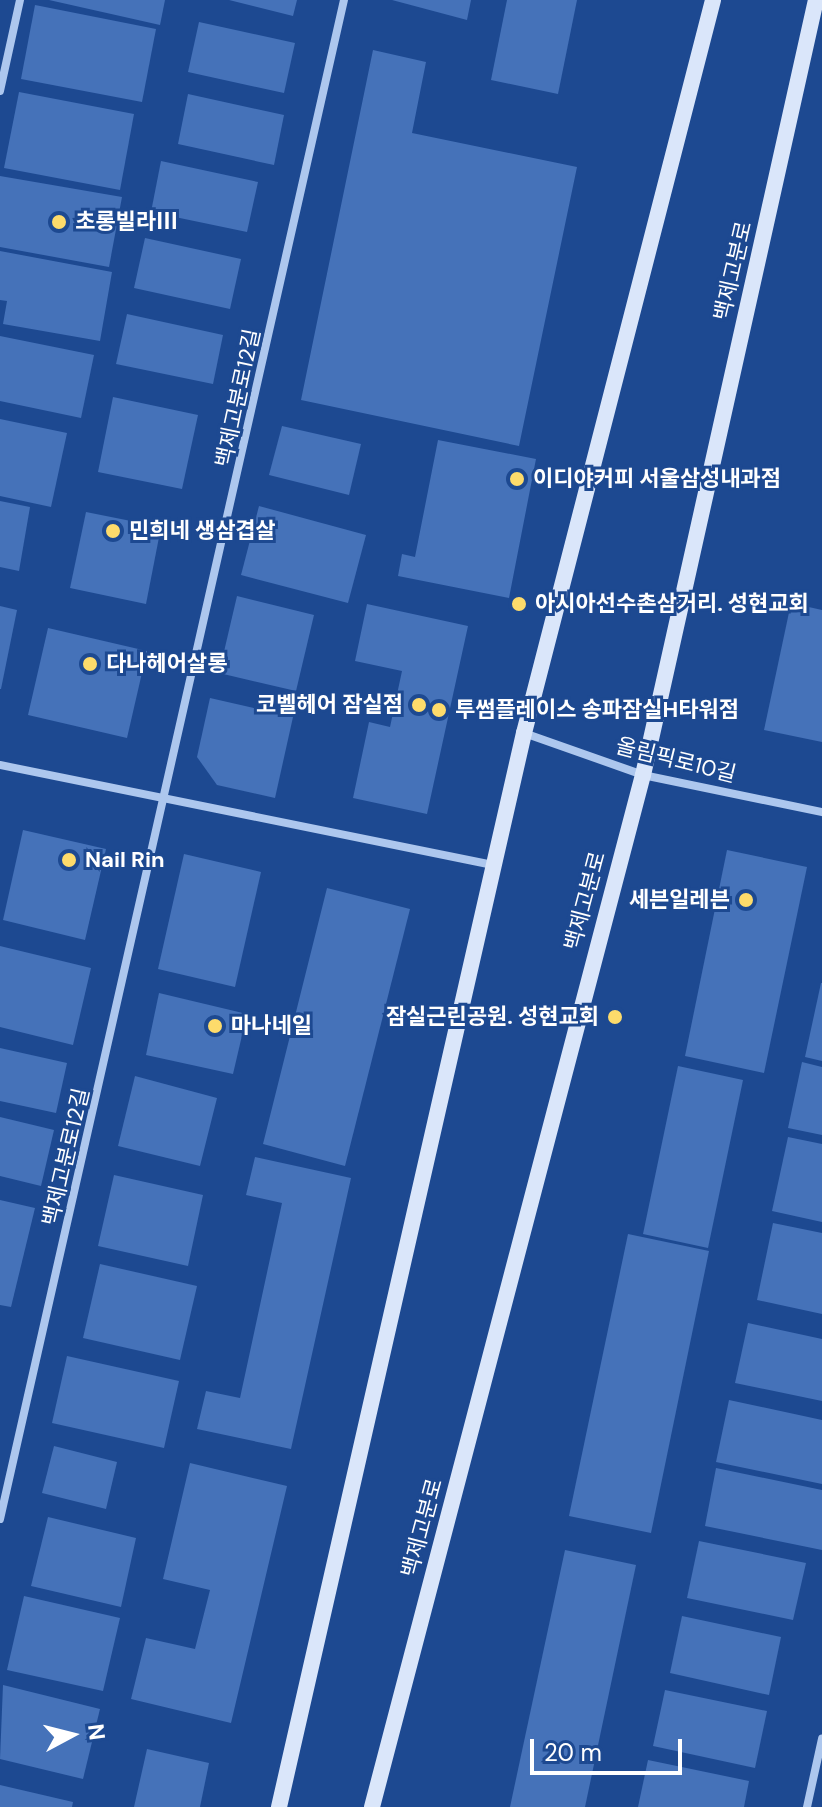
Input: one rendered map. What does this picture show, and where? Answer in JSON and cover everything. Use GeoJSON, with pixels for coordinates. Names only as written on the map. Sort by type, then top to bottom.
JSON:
{"type":"FeatureCollection","features":[{"type":"Feature","properties":{"kind":"main road"},"geometry":{"type":"LineString","coordinates":[[279,1807],[524,733],[713,0]]}},
{"type":"Feature","properties":{"kind":"main road","name":"백제고분로"},"geometry":{"type":"LineString","coordinates":[[372,1807],[643,775],[816,0]]}},
{"type":"Feature","properties":{"kind":"street"},"geometry":{"type":"LineString","coordinates":[[0,91],[20,0]]}},
{"type":"Feature","properties":{"kind":"street","name":"백제고분로12길"},"geometry":{"type":"LineString","coordinates":[[0,1519],[167,803],[344,0]]}},
{"type":"Feature","properties":{"kind":"street","name":"올림픽로10길"},"geometry":{"type":"LineString","coordinates":[[524,733],[643,775],[822,812]]}},
{"type":"Feature","properties":{"kind":"street"},"geometry":{"type":"LineString","coordinates":[[0,765],[167,803],[495,865]]}},
{"type":"Feature","properties":{"kind":"street"},"geometry":{"type":"LineString","coordinates":[[807,1807],[822,1739]]}},
{"type":"Feature","properties":{"kind":"building"},"geometry":{"type":"Polygon","coordinates":[[[49,0],[165,0],[160,25],[49,0]]]}},
{"type":"Feature","properties":{"kind":"building"},"geometry":{"type":"Polygon","coordinates":[[[229,0],[297,0],[293,16],[229,0]]]}},
{"type":"Feature","properties":{"kind":"building"},"geometry":{"type":"Polygon","coordinates":[[[392,0],[471,0],[467,20],[392,0]]]}},
{"type":"Feature","properties":{"kind":"building"},"geometry":{"type":"Polygon","coordinates":[[[507,0],[577,0],[558,94],[491,80],[507,0]]]}},
{"type":"Feature","properties":{"kind":"building"},"geometry":{"type":"Polygon","coordinates":[[[35,5],[156,29],[142,102],[21,79],[35,5]]]}},
{"type":"Feature","properties":{"kind":"building"},"geometry":{"type":"Polygon","coordinates":[[[199,22],[295,43],[284,93],[188,72],[199,22]]]}},
{"type":"Feature","properties":{"kind":"building"},"geometry":{"type":"Polygon","coordinates":[[[373,50],[426,62],[412,133],[577,167],[519,446],[301,400],[373,50]]]}},
{"type":"Feature","properties":{"kind":"building"},"geometry":{"type":"Polygon","coordinates":[[[19,92],[134,114],[120,190],[4,168],[19,92]]]}},
{"type":"Feature","properties":{"kind":"building"},"geometry":{"type":"Polygon","coordinates":[[[188,94],[284,115],[274,165],[178,144],[188,94]]]}},
{"type":"Feature","properties":{"kind":"building"},"geometry":{"type":"Polygon","coordinates":[[[161,161],[258,182],[247,232],[151,212],[161,161]]]}},
{"type":"Feature","properties":{"kind":"building","name":"초롱빌라Ⅲ"},"geometry":{"type":"Polygon","coordinates":[[[0,176],[122,197],[109,267],[0,247],[0,176]]]}},
{"type":"Feature","properties":{"kind":"building"},"geometry":{"type":"Polygon","coordinates":[[[145,238],[241,259],[230,309],[134,288],[145,238]]]}},
{"type":"Feature","properties":{"kind":"building"},"geometry":{"type":"Polygon","coordinates":[[[0,251],[112,272],[100,341],[3,324],[7,301],[0,300],[0,251]]]}},
{"type":"Feature","properties":{"kind":"building"},"geometry":{"type":"Polygon","coordinates":[[[127,314],[223,335],[213,384],[116,364],[127,314]]]}},
{"type":"Feature","properties":{"kind":"building"},"geometry":{"type":"Polygon","coordinates":[[[0,336],[94,355],[81,418],[0,401],[0,336]]]}},
{"type":"Feature","properties":{"kind":"building"},"geometry":{"type":"Polygon","coordinates":[[[113,397],[198,415],[182,489],[98,472],[113,397]]]}},
{"type":"Feature","properties":{"kind":"building"},"geometry":{"type":"Polygon","coordinates":[[[0,419],[67,433],[51,507],[0,496],[0,419]]]}},
{"type":"Feature","properties":{"kind":"building"},"geometry":{"type":"Polygon","coordinates":[[[282,426],[361,444],[349,495],[269,475],[282,426]]]}},
{"type":"Feature","properties":{"kind":"building"},"geometry":{"type":"Polygon","coordinates":[[[438,440],[536,459],[509,598],[398,576],[402,554],[415,557],[438,440]]]}},
{"type":"Feature","properties":{"kind":"building"},"geometry":{"type":"Polygon","coordinates":[[[0,501],[30,507],[19,571],[0,567],[0,501]]]}},
{"type":"Feature","properties":{"kind":"building"},"geometry":{"type":"Polygon","coordinates":[[[259,506],[366,535],[348,603],[241,575],[259,506]]]}},
{"type":"Feature","properties":{"kind":"building"},"geometry":{"type":"Polygon","coordinates":[[[86,512],[161,527],[146,604],[70,588],[86,512]]]}},
{"type":"Feature","properties":{"kind":"building"},"geometry":{"type":"Polygon","coordinates":[[[237,596],[314,615],[296,691],[219,673],[237,596]]]}},
{"type":"Feature","properties":{"kind":"building"},"geometry":{"type":"Polygon","coordinates":[[[791,603],[822,610],[822,742],[764,730],[791,603]]]}},
{"type":"Feature","properties":{"kind":"building"},"geometry":{"type":"Polygon","coordinates":[[[367,604],[468,626],[427,814],[353,798],[369,722],[390,727],[402,671],[355,661],[367,604]]]}},
{"type":"Feature","properties":{"kind":"building"},"geometry":{"type":"Polygon","coordinates":[[[0,606],[17,610],[1,689],[0,689],[0,606]]]}},
{"type":"Feature","properties":{"kind":"building"},"geometry":{"type":"Polygon","coordinates":[[[48,628],[147,651],[127,738],[28,715],[48,628]]]}},
{"type":"Feature","properties":{"kind":"building"},"geometry":{"type":"Polygon","coordinates":[[[210,698],[293,717],[275,798],[217,785],[197,757],[210,698]]]}},
{"type":"Feature","properties":{"kind":"building"},"geometry":{"type":"Polygon","coordinates":[[[23,830],[106,849],[85,940],[3,920],[23,830]]]}},
{"type":"Feature","properties":{"kind":"building"},"geometry":{"type":"Polygon","coordinates":[[[727,850],[807,867],[764,1073],[685,1056],[727,850]]]}},
{"type":"Feature","properties":{"kind":"building"},"geometry":{"type":"Polygon","coordinates":[[[184,854],[261,872],[235,987],[158,969],[184,854]]]}},
{"type":"Feature","properties":{"kind":"building"},"geometry":{"type":"Polygon","coordinates":[[[327,888],[410,909],[345,1166],[263,1144],[327,888]]]}},
{"type":"Feature","properties":{"kind":"building"},"geometry":{"type":"Polygon","coordinates":[[[0,946],[91,968],[73,1045],[0,1027],[0,946]]]}},
{"type":"Feature","properties":{"kind":"building"},"geometry":{"type":"Polygon","coordinates":[[[822,983],[822,1061],[805,1057],[822,983]]]}},
{"type":"Feature","properties":{"kind":"building"},"geometry":{"type":"Polygon","coordinates":[[[159,993],[247,1014],[233,1074],[146,1055],[159,993]]]}},
{"type":"Feature","properties":{"kind":"building"},"geometry":{"type":"Polygon","coordinates":[[[0,1048],[67,1063],[56,1113],[0,1101],[0,1048]]]}},
{"type":"Feature","properties":{"kind":"building"},"geometry":{"type":"Polygon","coordinates":[[[802,1062],[822,1067],[822,1135],[788,1128],[802,1062]]]}},
{"type":"Feature","properties":{"kind":"building"},"geometry":{"type":"Polygon","coordinates":[[[678,1066],[743,1080],[708,1248],[643,1234],[678,1066]]]}},
{"type":"Feature","properties":{"kind":"building"},"geometry":{"type":"Polygon","coordinates":[[[135,1076],[217,1098],[200,1166],[118,1146],[135,1076]]]}},
{"type":"Feature","properties":{"kind":"building"},"geometry":{"type":"Polygon","coordinates":[[[0,1117],[54,1130],[41,1186],[0,1176],[0,1117]]]}},
{"type":"Feature","properties":{"kind":"building"},"geometry":{"type":"Polygon","coordinates":[[[788,1137],[822,1144],[822,1222],[772,1211],[788,1137]]]}},
{"type":"Feature","properties":{"kind":"building"},"geometry":{"type":"Polygon","coordinates":[[[255,1157],[351,1178],[291,1449],[197,1429],[206,1391],[240,1398],[282,1203],[246,1195],[255,1157]]]}},
{"type":"Feature","properties":{"kind":"building"},"geometry":{"type":"Polygon","coordinates":[[[114,1175],[203,1195],[188,1266],[98,1246],[114,1175]]]}},
{"type":"Feature","properties":{"kind":"building"},"geometry":{"type":"Polygon","coordinates":[[[0,1200],[35,1208],[11,1307],[0,1305],[0,1200]]]}},
{"type":"Feature","properties":{"kind":"building"},"geometry":{"type":"Polygon","coordinates":[[[773,1223],[822,1233],[822,1314],[757,1300],[773,1223]]]}},
{"type":"Feature","properties":{"kind":"building"},"geometry":{"type":"Polygon","coordinates":[[[628,1234],[709,1251],[651,1533],[569,1516],[628,1234]]]}},
{"type":"Feature","properties":{"kind":"building"},"geometry":{"type":"Polygon","coordinates":[[[100,1264],[197,1286],[180,1360],[83,1338],[100,1264]]]}},
{"type":"Feature","properties":{"kind":"building"},"geometry":{"type":"Polygon","coordinates":[[[748,1323],[822,1339],[822,1401],[735,1383],[748,1323]]]}},
{"type":"Feature","properties":{"kind":"building"},"geometry":{"type":"Polygon","coordinates":[[[67,1356],[179,1381],[164,1448],[52,1423],[67,1356]]]}},
{"type":"Feature","properties":{"kind":"building"},"geometry":{"type":"Polygon","coordinates":[[[729,1400],[822,1420],[822,1484],[716,1462],[729,1400]]]}},
{"type":"Feature","properties":{"kind":"building"},"geometry":{"type":"Polygon","coordinates":[[[54,1446],[117,1462],[106,1509],[42,1493],[54,1446]]]}},
{"type":"Feature","properties":{"kind":"building"},"geometry":{"type":"Polygon","coordinates":[[[190,1463],[287,1486],[231,1723],[131,1699],[146,1638],[195,1649],[210,1590],[163,1579],[190,1463]]]}},
{"type":"Feature","properties":{"kind":"building"},"geometry":{"type":"Polygon","coordinates":[[[716,1468],[822,1490],[822,1550],[705,1526],[716,1468]]]}},
{"type":"Feature","properties":{"kind":"building"},"geometry":{"type":"Polygon","coordinates":[[[48,1517],[136,1538],[121,1607],[31,1586],[48,1517]]]}},
{"type":"Feature","properties":{"kind":"building"},"geometry":{"type":"Polygon","coordinates":[[[699,1541],[806,1563],[793,1620],[687,1598],[699,1541]]]}},
{"type":"Feature","properties":{"kind":"building"},"geometry":{"type":"Polygon","coordinates":[[[565,1550],[636,1565],[585,1807],[510,1807],[565,1550]]]}},
{"type":"Feature","properties":{"kind":"building"},"geometry":{"type":"Polygon","coordinates":[[[24,1596],[120,1618],[103,1691],[7,1670],[24,1596]]]}},
{"type":"Feature","properties":{"kind":"building"},"geometry":{"type":"Polygon","coordinates":[[[682,1616],[781,1637],[769,1695],[670,1673],[682,1616]]]}},
{"type":"Feature","properties":{"kind":"building"},"geometry":{"type":"Polygon","coordinates":[[[3,1685],[100,1709],[83,1779],[0,1759],[3,1685]]]}},
{"type":"Feature","properties":{"kind":"building"},"geometry":{"type":"Polygon","coordinates":[[[665,1690],[767,1711],[755,1768],[653,1746],[665,1690]]]}},
{"type":"Feature","properties":{"kind":"building"},"geometry":{"type":"Polygon","coordinates":[[[147,1749],[209,1763],[200,1807],[134,1807],[147,1749]]]}},
{"type":"Feature","properties":{"kind":"building"},"geometry":{"type":"Polygon","coordinates":[[[648,1760],[749,1781],[744,1807],[638,1807],[648,1760]]]}},
{"type":"Feature","properties":{"kind":"building"},"geometry":{"type":"Polygon","coordinates":[[[0,1785],[73,1802],[72,1807],[0,1807],[0,1785]]]}},
{"type":"Feature","properties":{"kind":"place","name":"초롱빌라Ⅲ"},"geometry":{"type":"Point","coordinates":[59,222]}},
{"type":"Feature","properties":{"kind":"place","name":"이디야커피 서울삼성내과점"},"geometry":{"type":"Point","coordinates":[517,479]}},
{"type":"Feature","properties":{"kind":"place","name":"민희네 생삼겹살"},"geometry":{"type":"Point","coordinates":[113,531]}},
{"type":"Feature","properties":{"kind":"place","name":"아시아선수촌삼거리. 성현교회"},"geometry":{"type":"Point","coordinates":[519,604]}},
{"type":"Feature","properties":{"kind":"place","name":"다나헤어살롱"},"geometry":{"type":"Point","coordinates":[90,664]}},
{"type":"Feature","properties":{"kind":"place","name":"코벨헤어 잠실점"},"geometry":{"type":"Point","coordinates":[419,705]}},
{"type":"Feature","properties":{"kind":"place","name":"투썸플레이스 송파잠실H타워점"},"geometry":{"type":"Point","coordinates":[439,710]}},
{"type":"Feature","properties":{"kind":"place","name":"Nail Rin"},"geometry":{"type":"Point","coordinates":[69,860]}},
{"type":"Feature","properties":{"kind":"place","name":"세븐일레븐"},"geometry":{"type":"Point","coordinates":[746,900]}},
{"type":"Feature","properties":{"kind":"place","name":"잠실근린공원. 성현교회"},"geometry":{"type":"Point","coordinates":[615,1017]}},
{"type":"Feature","properties":{"kind":"place","name":"마나네일"},"geometry":{"type":"Point","coordinates":[215,1026]}}]}
